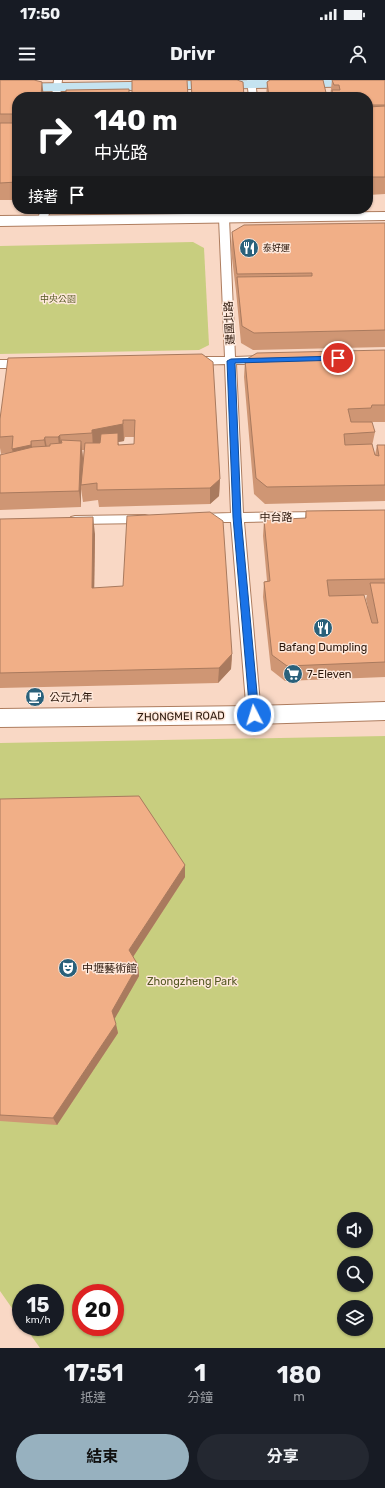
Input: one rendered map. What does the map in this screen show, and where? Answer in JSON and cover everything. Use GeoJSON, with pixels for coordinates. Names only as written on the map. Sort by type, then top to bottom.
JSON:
{"type":"FeatureCollection","features":[{"type":"Feature","properties":{"kind":"main road"},"geometry":{"type":"LineString","coordinates":[[0,88],[252,87],[385,82]]}},
{"type":"Feature","properties":{"kind":"street"},"geometry":{"type":"LineString","coordinates":[[0,221],[44,214],[194,214],[224,218],[265,214]]}},
{"type":"Feature","properties":{"kind":"street"},"geometry":{"type":"LineString","coordinates":[[312,214],[385,216]]}},
{"type":"Feature","properties":{"kind":"street","name":"ZHONGMEI ROAD"},"geometry":{"type":"LineString","coordinates":[[0,718],[254,715],[385,711]]}},
{"type":"Feature","properties":{"kind":"lane","name":"建國北路"},"geometry":{"type":"LineString","coordinates":[[224,218],[237,517],[254,715]]}},
{"type":"Feature","properties":{"kind":"lane"},"geometry":{"type":"LineString","coordinates":[[184,362],[276,360]]}},
{"type":"Feature","properties":{"kind":"lane"},"geometry":{"type":"LineString","coordinates":[[0,364],[40,364]]}},
{"type":"Feature","properties":{"kind":"lane","name":"中台路"},"geometry":{"type":"LineString","coordinates":[[188,518],[340,516]]}},
{"type":"Feature","properties":{"kind":"lane"},"geometry":{"type":"LineString","coordinates":[[63,520],[157,519]]}},
{"type":"Feature","properties":{"kind":"green space","name":"中央公園"},"geometry":{"type":"Polygon","coordinates":[[[193,242],[204,248],[209,345],[199,350],[0,354],[0,246],[193,242]]]}},
{"type":"Feature","properties":{"kind":"green space","name":"Zhongzheng Park"},"geometry":{"type":"Polygon","coordinates":[[[385,736],[385,1348],[40,1348],[31,1336],[64,1336],[64,1284],[12,1284],[12,1308],[0,1291],[0,743],[385,736]]]}},
{"type":"Feature","properties":{"kind":"building"},"geometry":{"type":"Polygon","coordinates":[[[0,80],[34,80],[42,82],[41,92],[12,92],[12,114],[0,114],[0,80]]]}},
{"type":"Feature","properties":{"kind":"building"},"geometry":{"type":"Polygon","coordinates":[[[132,80],[187,80],[188,92],[132,92],[132,80]]]}},
{"type":"Feature","properties":{"kind":"building"},"geometry":{"type":"Polygon","coordinates":[[[191,80],[237,80],[243,82],[244,92],[192,92],[191,80]]]}},
{"type":"Feature","properties":{"kind":"building"},"geometry":{"type":"Polygon","coordinates":[[[270,80],[323,80],[326,92],[268,92],[267,82],[270,80]]]}},
{"type":"Feature","properties":{"kind":"building"},"geometry":{"type":"Polygon","coordinates":[[[332,80],[385,80],[385,105],[373,105],[373,92],[332,92],[332,90],[340,90],[339,85],[334,85],[332,80]]]}},
{"type":"Feature","properties":{"kind":"building"},"geometry":{"type":"Polygon","coordinates":[[[129,89],[129,92],[66,92],[66,90],[129,89]]]}},
{"type":"Feature","properties":{"kind":"building"},"geometry":{"type":"Polygon","coordinates":[[[385,106],[385,177],[373,177],[373,107],[385,106]]]}},
{"type":"Feature","properties":{"kind":"building"},"geometry":{"type":"Polygon","coordinates":[[[0,123],[12,123],[12,182],[0,183],[0,123]]]}},
{"type":"Feature","properties":{"kind":"building"},"geometry":{"type":"Polygon","coordinates":[[[385,223],[385,330],[254,333],[242,326],[237,277],[312,276],[312,273],[237,274],[232,232],[244,225],[385,223]]]}},
{"type":"Feature","properties":{"kind":"building"},"geometry":{"type":"Polygon","coordinates":[[[385,350],[385,405],[372,405],[371,408],[348,409],[351,422],[372,422],[375,432],[344,434],[345,445],[372,444],[375,455],[379,456],[377,445],[385,445],[385,485],[267,487],[256,478],[245,360],[257,353],[385,350]]]}},
{"type":"Feature","properties":{"kind":"building"},"geometry":{"type":"Polygon","coordinates":[[[202,354],[213,362],[220,479],[210,488],[97,490],[97,483],[81,485],[85,443],[100,443],[101,434],[118,433],[118,445],[134,444],[135,420],[123,420],[123,424],[92,430],[92,433],[45,437],[44,440],[31,441],[31,445],[12,449],[13,436],[0,437],[0,419],[8,358],[202,354]]]}},
{"type":"Feature","properties":{"kind":"building"},"geometry":{"type":"Polygon","coordinates":[[[61,440],[81,441],[79,491],[0,493],[0,455],[33,447],[50,446],[50,444],[62,443],[61,440]]]}},
{"type":"Feature","properties":{"kind":"building"},"geometry":{"type":"Polygon","coordinates":[[[385,510],[385,579],[327,580],[329,596],[364,595],[372,623],[378,623],[370,583],[385,583],[385,662],[287,666],[272,655],[264,582],[270,581],[264,520],[306,518],[306,511],[385,510]]]}},
{"type":"Feature","properties":{"kind":"building"},"geometry":{"type":"Polygon","coordinates":[[[210,512],[223,521],[232,654],[219,668],[0,673],[0,519],[93,517],[92,588],[123,586],[127,516],[210,512]]]}},
{"type":"Feature","properties":{"kind":"building","name":"中壢藝術館"},"geometry":{"type":"Polygon","coordinates":[[[139,796],[185,865],[129,950],[138,965],[112,1011],[116,1024],[53,1118],[0,1115],[0,799],[139,796]]]}},
{"type":"Feature","properties":{"kind":"place","name":"泰好運"},"geometry":{"type":"Point","coordinates":[249,248]}},
{"type":"Feature","properties":{"kind":"place","name":"Bafang Dumpling"},"geometry":{"type":"Point","coordinates":[323,628]}},
{"type":"Feature","properties":{"kind":"place","name":"7-Eleven"},"geometry":{"type":"Point","coordinates":[293,674]}},
{"type":"Feature","properties":{"kind":"place","name":"公元九年"},"geometry":{"type":"Point","coordinates":[35,697]}},
{"type":"Feature","properties":{"kind":"place","name":"中壢藝術館"},"geometry":{"type":"Point","coordinates":[68,968]}},
{"type":"Feature","properties":{"kind":"route"},"geometry":{"type":"LineString","coordinates":[[254,715],[237,517],[231,361],[338,358]]}}]}
